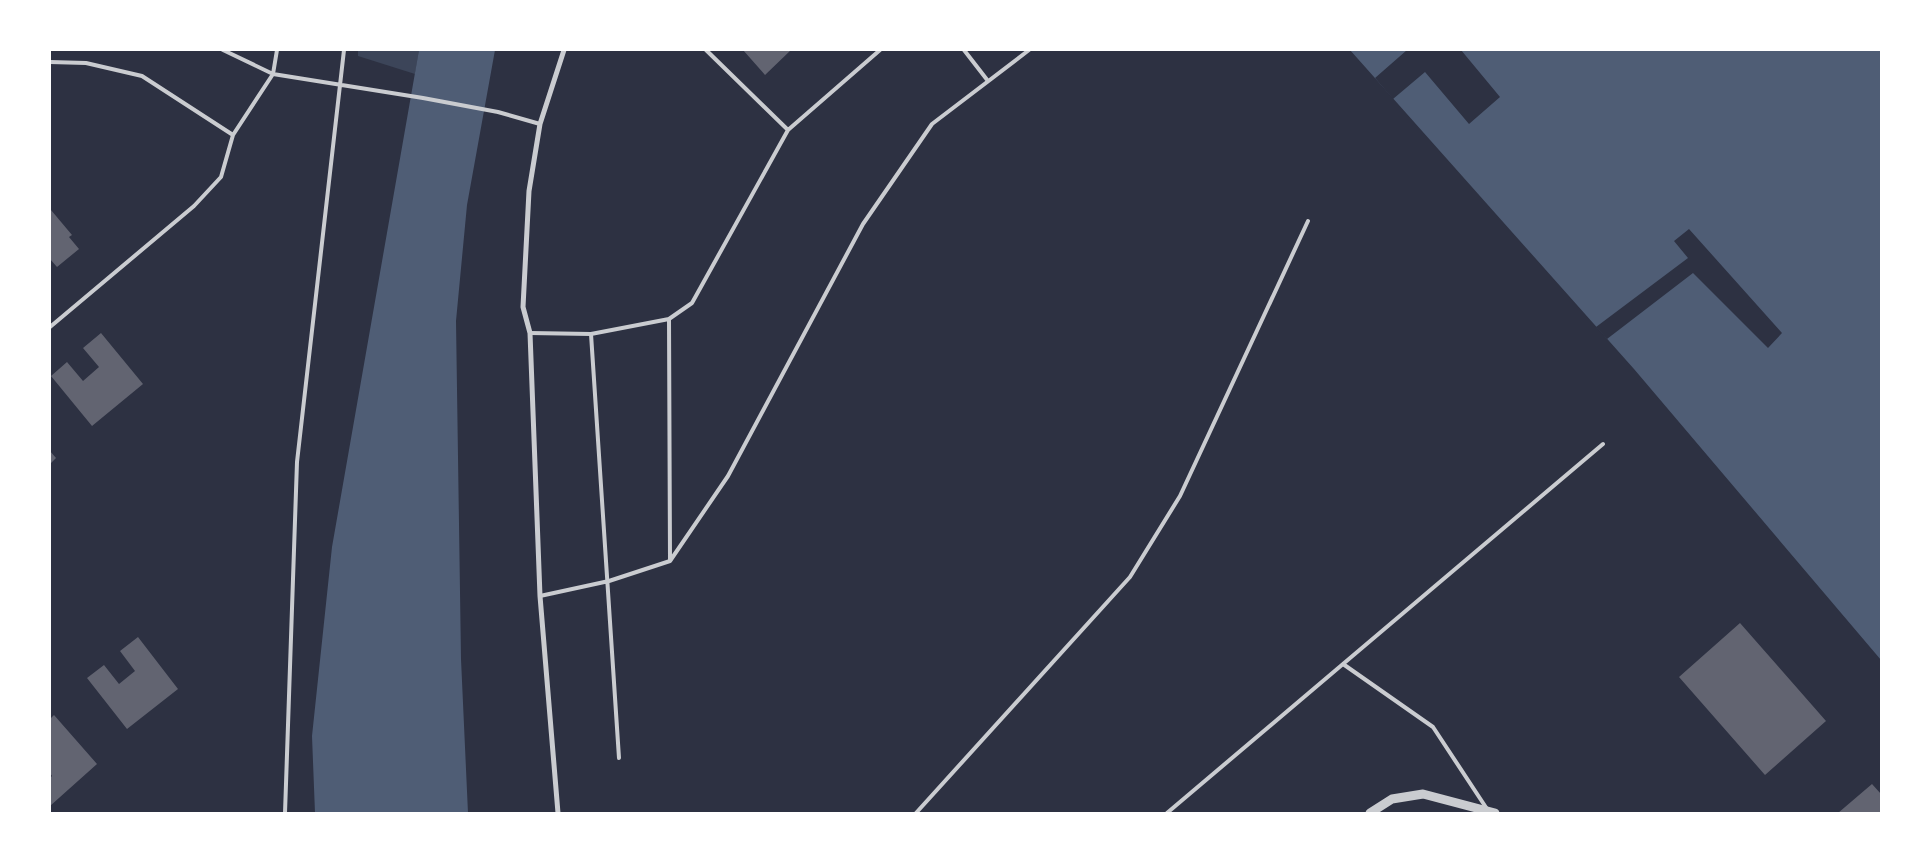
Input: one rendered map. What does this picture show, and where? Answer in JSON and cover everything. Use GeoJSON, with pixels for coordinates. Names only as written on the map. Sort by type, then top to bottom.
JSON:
{"type":"FeatureCollection","features":[{"type":"Feature","properties":{"kind":"street"},"geometry":{"type":"LineString","coordinates":[[558,813],[540,596],[530,333],[523,306],[529,191],[540,124],[564,50]]}},
{"type":"Feature","properties":{"kind":"street"},"geometry":{"type":"LineString","coordinates":[[1370,813],[1392,799],[1423,794],[1491,812]]}},
{"type":"Feature","properties":{"kind":"lane"},"geometry":{"type":"LineString","coordinates":[[223,50],[274,74],[498,112],[540,124]]}},
{"type":"Feature","properties":{"kind":"lane"},"geometry":{"type":"LineString","coordinates":[[50,327],[194,206],[220,177],[233,135],[274,74],[277,50]]}},
{"type":"Feature","properties":{"kind":"lane"},"geometry":{"type":"LineString","coordinates":[[285,813],[297,462],[344,50]]}},
{"type":"Feature","properties":{"kind":"lane"},"geometry":{"type":"LineString","coordinates":[[706,50],[788,130]]}},
{"type":"Feature","properties":{"kind":"lane"},"geometry":{"type":"LineString","coordinates":[[530,333],[591,334],[669,319],[692,303],[788,130],[880,50]]}},
{"type":"Feature","properties":{"kind":"lane"},"geometry":{"type":"LineString","coordinates":[[964,50],[988,81]]}},
{"type":"Feature","properties":{"kind":"lane"},"geometry":{"type":"LineString","coordinates":[[540,596],[609,581],[670,560],[728,476],[863,224],[932,124],[1029,50]]}},
{"type":"Feature","properties":{"kind":"lane"},"geometry":{"type":"LineString","coordinates":[[50,62],[86,63],[142,76],[233,135]]}},
{"type":"Feature","properties":{"kind":"lane"},"geometry":{"type":"LineString","coordinates":[[916,813],[1130,578],[1180,496],[1308,221]]}},
{"type":"Feature","properties":{"kind":"lane"},"geometry":{"type":"LineString","coordinates":[[669,319],[670,560]]}},
{"type":"Feature","properties":{"kind":"lane"},"geometry":{"type":"LineString","coordinates":[[591,334],[609,581],[619,758]]}},
{"type":"Feature","properties":{"kind":"lane"},"geometry":{"type":"LineString","coordinates":[[1167,813],[1603,444]]}},
{"type":"Feature","properties":{"kind":"lane"},"geometry":{"type":"LineString","coordinates":[[1343,664],[1434,727],[1491,812]]}},
{"type":"Feature","properties":{"kind":"shaded area"},"geometry":{"type":"Polygon","coordinates":[[[358,50],[419,50],[415,74],[358,56],[358,50]]]}},
{"type":"Feature","properties":{"kind":"shaded area"},"geometry":{"type":"Polygon","coordinates":[[[419,50],[495,50],[467,205],[456,321],[461,659],[468,813],[315,813],[312,736],[332,547],[419,50]]]}},
{"type":"Feature","properties":{"kind":"shaded area"},"geometry":{"type":"Polygon","coordinates":[[[1350,50],[1881,50],[1881,660],[1634,369],[1350,50]]]}},
{"type":"Feature","properties":{"kind":"pier"},"geometry":{"type":"Polygon","coordinates":[[[1407,50],[1461,50],[1500,97],[1469,124],[1425,72],[1393,99],[1375,78],[1407,50]]]}},
{"type":"Feature","properties":{"kind":"pier"},"geometry":{"type":"Polygon","coordinates":[[[1689,229],[1782,333],[1768,348],[1693,273],[1607,339],[1596,327],[1688,258],[1674,241],[1689,229]]]}},
{"type":"Feature","properties":{"kind":"building"},"geometry":{"type":"Polygon","coordinates":[[[743,50],[791,50],[765,75],[743,50]]]}},
{"type":"Feature","properties":{"kind":"building"},"geometry":{"type":"Polygon","coordinates":[[[51,210],[72,235],[69,237],[79,249],[57,267],[50,259],[51,210]]]}},
{"type":"Feature","properties":{"kind":"building"},"geometry":{"type":"Polygon","coordinates":[[[101,333],[143,384],[92,426],[51,376],[67,362],[83,381],[99,367],[83,348],[101,333]]]}},
{"type":"Feature","properties":{"kind":"building"},"geometry":{"type":"Polygon","coordinates":[[[50,451],[56,458],[50,464],[50,451]]]}},
{"type":"Feature","properties":{"kind":"building"},"geometry":{"type":"Polygon","coordinates":[[[1740,623],[1826,721],[1765,775],[1679,677],[1740,623]]]}},
{"type":"Feature","properties":{"kind":"building"},"geometry":{"type":"Polygon","coordinates":[[[138,637],[178,689],[127,729],[87,678],[104,665],[119,684],[135,671],[120,651],[138,637]]]}},
{"type":"Feature","properties":{"kind":"building"},"geometry":{"type":"Polygon","coordinates":[[[54,715],[97,764],[50,806],[50,778],[52,776],[50,773],[50,719],[54,715]]]}},
{"type":"Feature","properties":{"kind":"building"},"geometry":{"type":"Polygon","coordinates":[[[1872,784],[1881,794],[1881,813],[1838,813],[1872,784]]]}}]}
